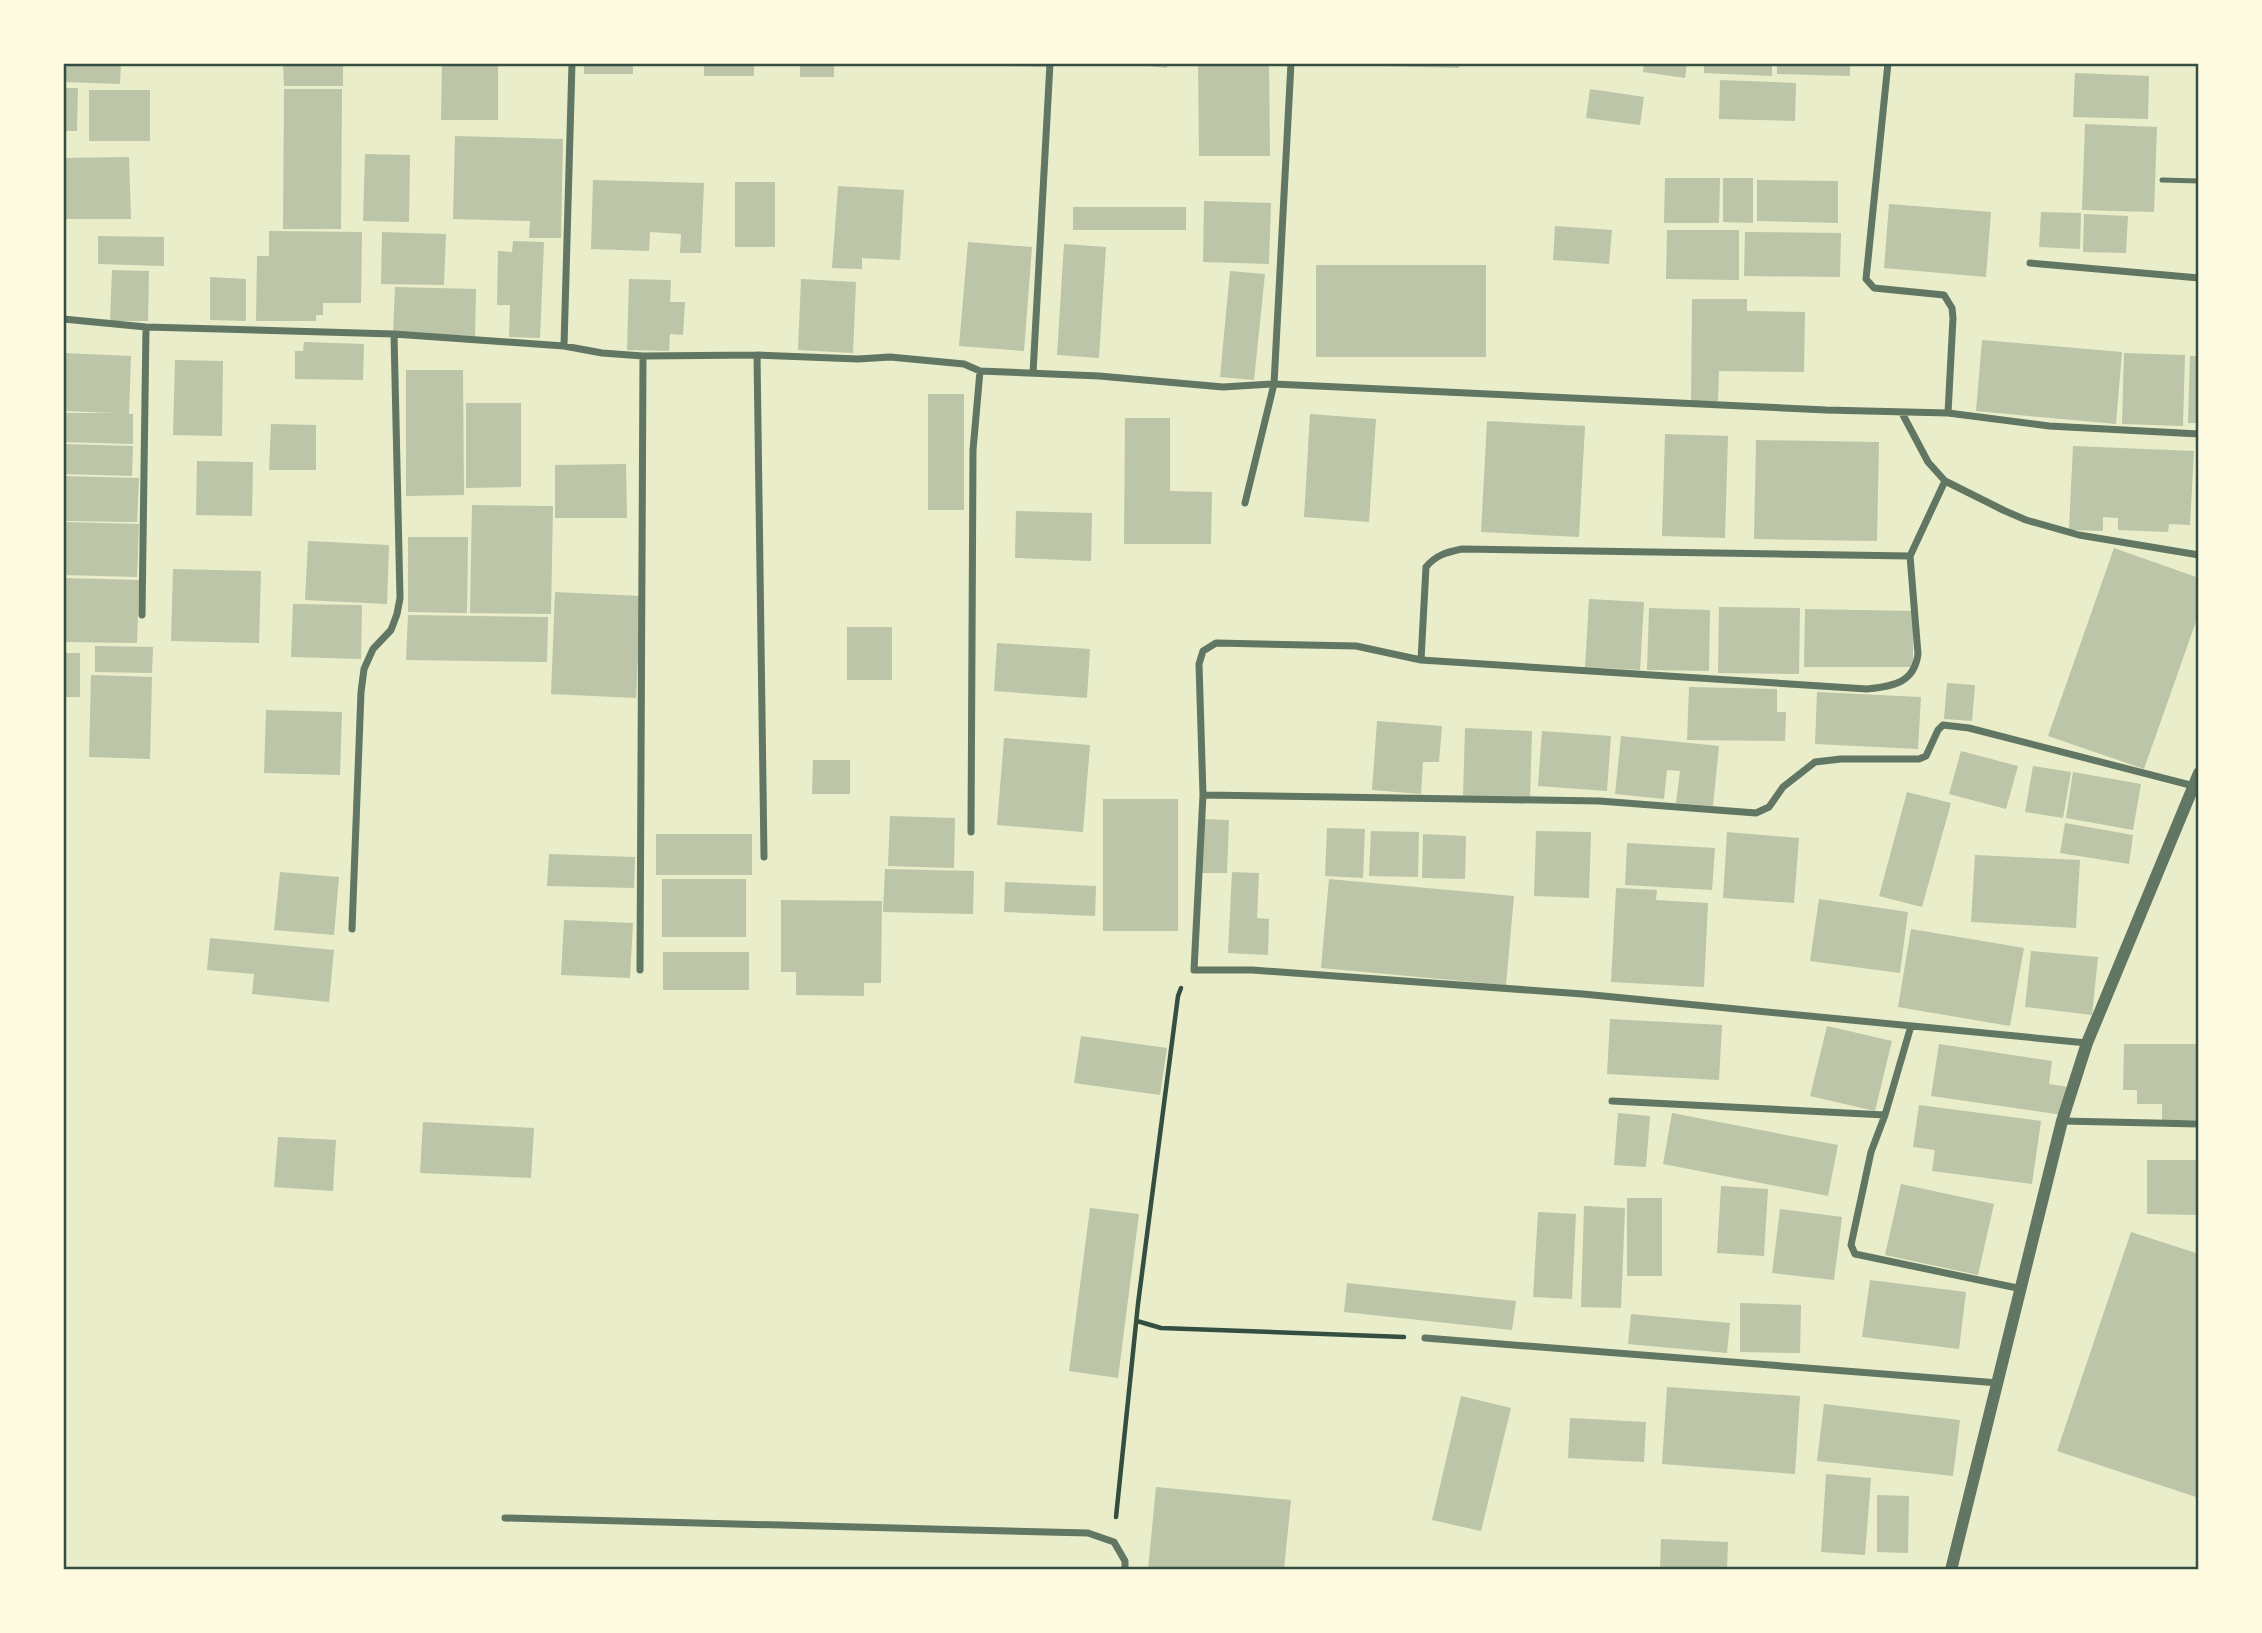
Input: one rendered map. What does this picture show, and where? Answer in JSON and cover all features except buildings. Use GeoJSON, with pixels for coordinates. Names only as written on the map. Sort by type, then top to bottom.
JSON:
{"type":"FeatureCollection","features":[{"type":"Feature","properties":{"kind":"street"},"geometry":{"type":"LineString","coordinates":[[564,345],[572,63]]}},
{"type":"Feature","properties":{"kind":"street"},"geometry":{"type":"LineString","coordinates":[[1033,373],[1049,63]]}},
{"type":"Feature","properties":{"kind":"street"},"geometry":{"type":"LineString","coordinates":[[1245,503],[1274,384],[1292,63]]}},
{"type":"Feature","properties":{"kind":"street"},"geometry":{"type":"LineString","coordinates":[[1888,63],[1866,279],[1874,288],[1944,295],[1949,299],[1952,318],[1948,413]]}},
{"type":"Feature","properties":{"kind":"street"},"geometry":{"type":"LineString","coordinates":[[2030,263],[2199,278]]}},
{"type":"Feature","properties":{"kind":"street"},"geometry":{"type":"LineString","coordinates":[[63,319],[146,327],[394,334],[564,345],[602,353],[643,356],[757,355],[858,359],[890,357],[964,364],[980,371],[1100,376],[1223,387],[1274,384],[1948,413],[2049,426],[2199,434]]}},
{"type":"Feature","properties":{"kind":"street"},"geometry":{"type":"LineString","coordinates":[[142,615],[146,327]]}},
{"type":"Feature","properties":{"kind":"street"},"geometry":{"type":"LineString","coordinates":[[352,929],[362,681],[373,649],[391,630],[400,598],[394,334]]}},
{"type":"Feature","properties":{"kind":"street"},"geometry":{"type":"LineString","coordinates":[[757,355],[764,857]]}},
{"type":"Feature","properties":{"kind":"street"},"geometry":{"type":"LineString","coordinates":[[640,970],[643,356]]}},
{"type":"Feature","properties":{"kind":"street"},"geometry":{"type":"LineString","coordinates":[[971,832],[973,450],[980,371]]}},
{"type":"Feature","properties":{"kind":"street"},"geometry":{"type":"LineString","coordinates":[[1902,413],[1928,462],[1945,481],[2003,510],[2079,535],[2199,555]]}},
{"type":"Feature","properties":{"kind":"street"},"geometry":{"type":"LineString","coordinates":[[1945,481],[1910,556],[1918,654],[1916,668],[1892,686],[1867,690],[1421,660],[1356,646],[1216,643],[1203,651],[1199,664],[1203,795],[1194,970],[1252,970],[1583,994],[2087,1043]]}},
{"type":"Feature","properties":{"kind":"street"},"geometry":{"type":"LineString","coordinates":[[1421,660],[1426,567],[1433,559],[1462,549],[1910,556]]}},
{"type":"Feature","properties":{"kind":"street"},"geometry":{"type":"LineString","coordinates":[[1203,795],[1599,801],[1756,813],[1769,807],[1783,787],[1815,762],[1842,759],[1919,759],[1926,756],[1943,725],[1969,729],[2194,786]]}},
{"type":"Feature","properties":{"kind":"street"},"geometry":{"type":"LineString","coordinates":[[1951,1570],[2062,1121],[2087,1043],[2199,773]]}},
{"type":"Feature","properties":{"kind":"street"},"geometry":{"type":"LineString","coordinates":[[1911,1026],[1885,1115],[1871,1152],[1851,1245],[1855,1254],[2022,1289]]}},
{"type":"Feature","properties":{"kind":"street"},"geometry":{"type":"LineString","coordinates":[[1612,1101],[1885,1115]]}},
{"type":"Feature","properties":{"kind":"street"},"geometry":{"type":"LineString","coordinates":[[2062,1121],[2199,1124]]}},
{"type":"Feature","properties":{"kind":"street"},"geometry":{"type":"LineString","coordinates":[[1425,1338],[1999,1382]]}},
{"type":"Feature","properties":{"kind":"street"},"geometry":{"type":"LineString","coordinates":[[505,1518],[1088,1533],[1114,1542],[1125,1561],[1125,1570]]}},
{"type":"Feature","properties":{"kind":"lane"},"geometry":{"type":"LineString","coordinates":[[2162,180],[2199,181]]}},
{"type":"Feature","properties":{"kind":"path"},"geometry":{"type":"LineString","coordinates":[[1114,1542],[1137,1321],[1178,996],[1184,981],[1194,970]]}},
{"type":"Feature","properties":{"kind":"path"},"geometry":{"type":"LineString","coordinates":[[1137,1321],[1161,1328],[1425,1338]]}}]}
